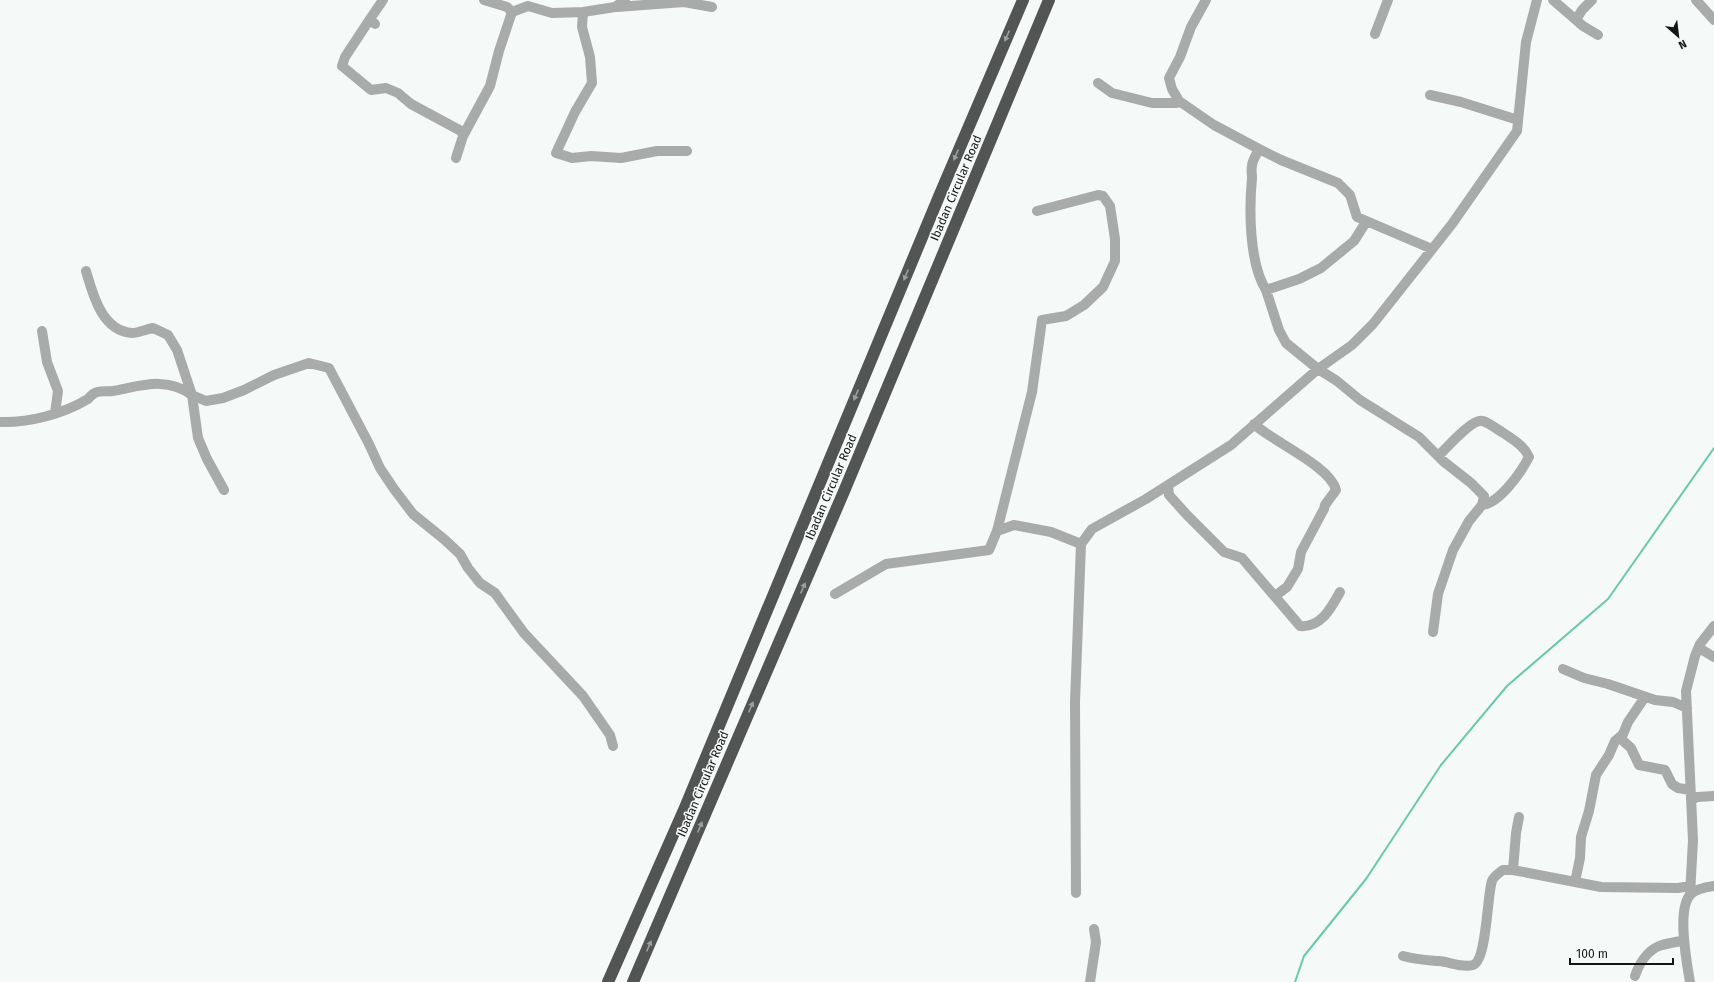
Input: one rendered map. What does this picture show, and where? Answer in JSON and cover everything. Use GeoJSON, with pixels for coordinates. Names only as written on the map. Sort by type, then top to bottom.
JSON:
{"type":"FeatureCollection","features":[{"type":"Feature","properties":{"kind":"highway","name":"Ibadan Circular Road"},"geometry":{"type":"LineString","coordinates":[[608,982],[684,810],[937,201],[1023,0]]}},
{"type":"Feature","properties":{"kind":"highway","name":"Ibadan Circular Road"},"geometry":{"type":"LineString","coordinates":[[633,982],[845,488],[1049,0]]}},
{"type":"Feature","properties":{"kind":"street"},"geometry":{"type":"LineString","coordinates":[[383,0],[372,21],[345,57],[342,66],[371,90],[386,88],[398,93],[411,104],[461,131],[463,136]]}},
{"type":"Feature","properties":{"kind":"street"},"geometry":{"type":"LineString","coordinates":[[484,0],[507,7],[512,12]]}},
{"type":"Feature","properties":{"kind":"street"},"geometry":{"type":"LineString","coordinates":[[615,7],[625,0]]}},
{"type":"Feature","properties":{"kind":"street"},"geometry":{"type":"LineString","coordinates":[[1206,0],[1191,27],[1180,57],[1169,78],[1172,89],[1179,101],[1214,125],[1259,149],[1281,160],[1338,183],[1350,195],[1357,217],[1432,249]]}},
{"type":"Feature","properties":{"kind":"street"},"geometry":{"type":"LineString","coordinates":[[1375,34],[1388,0]]}},
{"type":"Feature","properties":{"kind":"street"},"geometry":{"type":"LineString","coordinates":[[1076,893],[1075,702],[1081,544],[1092,529],[1168,485],[1231,445],[1318,369],[1352,346],[1373,324],[1452,224],[1517,131],[1526,42],[1537,0]]}},
{"type":"Feature","properties":{"kind":"street"},"geometry":{"type":"LineString","coordinates":[[1553,0],[1576,20],[1598,35]]}},
{"type":"Feature","properties":{"kind":"street"},"geometry":{"type":"LineString","coordinates":[[1576,20],[1582,10],[1592,0]]}},
{"type":"Feature","properties":{"kind":"street"},"geometry":{"type":"LineString","coordinates":[[1696,0],[1714,20]]}},
{"type":"Feature","properties":{"kind":"street"},"geometry":{"type":"LineString","coordinates":[[512,12],[528,6],[552,13],[583,12],[615,7],[684,2],[712,7]]}},
{"type":"Feature","properties":{"kind":"street"},"geometry":{"type":"LineString","coordinates":[[456,158],[463,136],[490,86],[512,12]]}},
{"type":"Feature","properties":{"kind":"street"},"geometry":{"type":"LineString","coordinates":[[583,12],[582,27],[590,57],[592,83],[575,112],[556,153],[572,158],[591,156],[621,158],[657,151],[687,151]]}},
{"type":"Feature","properties":{"kind":"street"},"geometry":{"type":"LineString","coordinates":[[1098,83],[1112,93],[1152,103],[1177,103],[1179,101]]}},
{"type":"Feature","properties":{"kind":"street"},"geometry":{"type":"LineString","coordinates":[[1430,95],[1461,102],[1518,120]]}},
{"type":"Feature","properties":{"kind":"street"},"geometry":{"type":"LineString","coordinates":[[1259,149],[1252,165],[1250,193],[1250,227],[1254,256],[1279,330],[1286,343],[1318,369],[1378,412],[1418,437],[1484,496],[1482,505],[1469,521],[1452,550],[1438,594],[1433,632]]}},
{"type":"Feature","properties":{"kind":"street"},"geometry":{"type":"LineString","coordinates":[[835,594],[886,564],[989,550],[997,531],[1032,392],[1042,320],[1066,316],[1084,305],[1103,287],[1115,261],[1115,239],[1110,206],[1103,196],[1098,195],[1037,211]]}},
{"type":"Feature","properties":{"kind":"street"},"geometry":{"type":"LineString","coordinates":[[1266,290],[1299,279],[1321,268],[1354,241],[1366,222]]}},
{"type":"Feature","properties":{"kind":"street"},"geometry":{"type":"LineString","coordinates":[[86,271],[99,308],[114,328],[132,333],[153,328],[168,336],[177,350],[192,395],[198,438],[207,459],[224,490]]}},
{"type":"Feature","properties":{"kind":"street"},"geometry":{"type":"LineString","coordinates":[[42,331],[47,362],[58,391],[54,413]]}},
{"type":"Feature","properties":{"kind":"street"},"geometry":{"type":"LineString","coordinates":[[0,422],[31,421],[74,406],[95,392],[111,391],[155,383],[186,390],[192,395],[206,401],[223,398],[244,390],[274,375],[309,363],[329,368],[380,468],[413,514],[460,554],[468,568],[480,583],[495,593],[524,633],[583,696],[610,735],[613,746]]}},
{"type":"Feature","properties":{"kind":"street"},"geometry":{"type":"LineString","coordinates":[[1438,456],[1470,425],[1477,421],[1483,421],[1489,424],[1516,441],[1525,449],[1529,457],[1522,471],[1494,500],[1482,505]]}},
{"type":"Feature","properties":{"kind":"street"},"geometry":{"type":"LineString","coordinates":[[1254,424],[1264,433],[1325,472],[1334,482],[1336,490],[1325,505],[1301,552],[1298,568],[1287,587],[1275,596]]}},
{"type":"Feature","properties":{"kind":"street"},"geometry":{"type":"LineString","coordinates":[[1168,485],[1170,495],[1209,538],[1224,552],[1242,558],[1300,626],[1307,626],[1321,620],[1330,610],[1340,592]]}},
{"type":"Feature","properties":{"kind":"street"},"geometry":{"type":"LineString","coordinates":[[997,531],[1014,525],[1051,532],[1081,544]]}},
{"type":"Feature","properties":{"kind":"street"},"geometry":{"type":"LineString","coordinates":[[1690,982],[1683,940],[1684,908],[1690,890],[1693,840],[1686,690],[1692,665],[1700,644],[1714,626]]}},
{"type":"Feature","properties":{"kind":"street"},"geometry":{"type":"LineString","coordinates":[[1699,648],[1714,657]]}},
{"type":"Feature","properties":{"kind":"street"},"geometry":{"type":"LineString","coordinates":[[1563,669],[1584,678],[1608,684],[1655,700],[1678,704],[1688,708]]}},
{"type":"Feature","properties":{"kind":"street"},"geometry":{"type":"LineString","coordinates":[[1575,882],[1580,858],[1581,837],[1589,811],[1596,775],[1609,755],[1615,741],[1622,735],[1628,722],[1645,697]]}},
{"type":"Feature","properties":{"kind":"street"},"geometry":{"type":"LineString","coordinates":[[1622,735],[1621,739],[1631,748],[1639,765],[1665,770],[1672,784],[1690,795],[1714,796]]}},
{"type":"Feature","properties":{"kind":"street"},"geometry":{"type":"LineString","coordinates":[[1513,870],[1516,833],[1519,818]]}},
{"type":"Feature","properties":{"kind":"street"},"geometry":{"type":"LineString","coordinates":[[1403,956],[1426,961],[1440,961],[1459,965],[1472,965],[1477,962],[1483,946],[1488,899],[1492,879],[1502,870],[1513,870],[1601,887],[1678,888],[1700,890],[1714,886]]}},
{"type":"Feature","properties":{"kind":"street"},"geometry":{"type":"LineString","coordinates":[[1090,982],[1096,942],[1094,929]]}},
{"type":"Feature","properties":{"kind":"street"},"geometry":{"type":"LineString","coordinates":[[1635,976],[1643,959],[1651,951],[1658,946],[1683,940]]}},
{"type":"Feature","properties":{"kind":"waterway"},"geometry":{"type":"LineString","coordinates":[[1295,982],[1304,956],[1366,879],[1441,765],[1507,686],[1608,599],[1714,448]]}}]}
